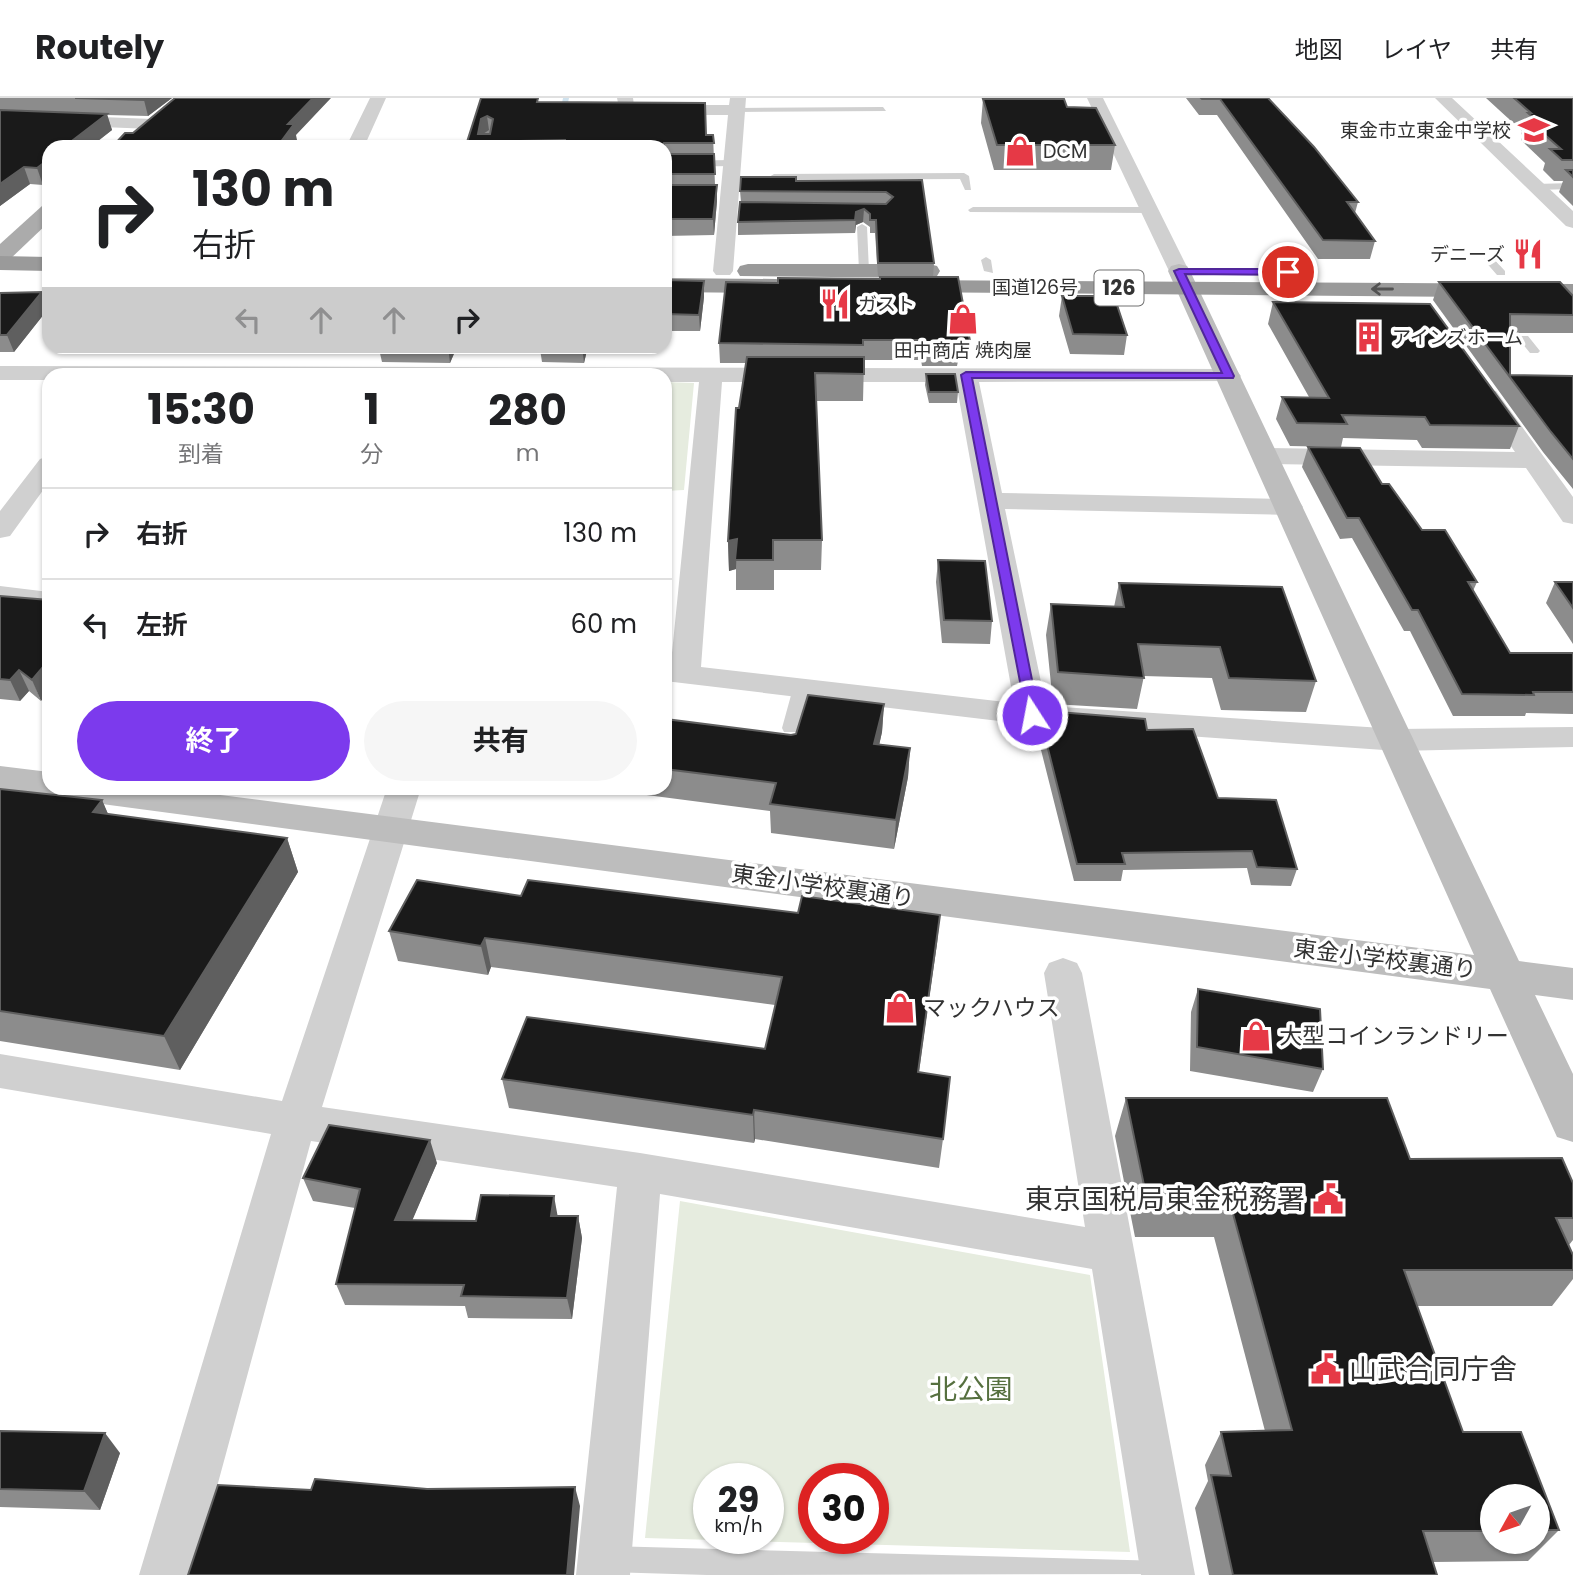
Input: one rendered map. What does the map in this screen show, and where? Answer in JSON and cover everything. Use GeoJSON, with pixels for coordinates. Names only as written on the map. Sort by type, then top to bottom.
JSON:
{"type":"FeatureCollection","features":[{"type":"Feature","properties":{"kind":"highway"},"geometry":{"type":"LineString","coordinates":[[0,263],[42,264]]}},
{"type":"Feature","properties":{"kind":"highway","name":"国道126号"},"geometry":{"type":"LineString","coordinates":[[672,271],[864,271],[987,265],[1184,280],[1412,289],[1573,273]]}},
{"type":"Feature","properties":{"kind":"highway","name":"国道126号"},"geometry":{"type":"LineString","coordinates":[[672,285],[1184,280],[1492,281],[1573,290]]}},
{"type":"Feature","properties":{"kind":"highway"},"geometry":{"type":"LineString","coordinates":[[0,281],[42,282]]}},
{"type":"Feature","properties":{"kind":"main road"},"geometry":{"type":"LineString","coordinates":[[133,139],[172,109]]}},
{"type":"Feature","properties":{"kind":"main road"},"geometry":{"type":"LineString","coordinates":[[0,256],[42,217]]}},
{"type":"Feature","properties":{"kind":"street"},"geometry":{"type":"LineString","coordinates":[[358,140],[378,98]]}},
{"type":"Feature","properties":{"kind":"street"},"geometry":{"type":"LineString","coordinates":[[625,98],[626,108],[630,110],[738,104],[723,271]]}},
{"type":"Feature","properties":{"kind":"street"},"geometry":{"type":"LineString","coordinates":[[1095,98],[1229,376],[1573,1123]]}},
{"type":"Feature","properties":{"kind":"street"},"geometry":{"type":"LineString","coordinates":[[1443,98],[1573,222]]}},
{"type":"Feature","properties":{"kind":"street"},"geometry":{"type":"LineString","coordinates":[[0,118],[152,124]]}},
{"type":"Feature","properties":{"kind":"street"},"geometry":{"type":"LineString","coordinates":[[1412,289],[1427,310]]}},
{"type":"Feature","properties":{"kind":"street"},"geometry":{"type":"LineString","coordinates":[[1471,372],[1573,516]]}},
{"type":"Feature","properties":{"kind":"street"},"geometry":{"type":"LineString","coordinates":[[0,373],[42,373]]}},
{"type":"Feature","properties":{"kind":"street"},"geometry":{"type":"LineString","coordinates":[[672,374],[1229,376]]}},
{"type":"Feature","properties":{"kind":"street"},"geometry":{"type":"LineString","coordinates":[[711,374],[675,673],[1032,715],[1398,740],[1573,737]]}},
{"type":"Feature","properties":{"kind":"street"},"geometry":{"type":"LineString","coordinates":[[966,375],[1032,715]]}},
{"type":"Feature","properties":{"kind":"street"},"geometry":{"type":"LineString","coordinates":[[1266,456],[1534,460]]}},
{"type":"Feature","properties":{"kind":"street"},"geometry":{"type":"LineString","coordinates":[[0,530],[42,473]]}},
{"type":"Feature","properties":{"kind":"street"},"geometry":{"type":"LineString","coordinates":[[990,501],[1290,507]]}},
{"type":"Feature","properties":{"kind":"street"},"geometry":{"type":"LineString","coordinates":[[0,596],[42,600]]}},
{"type":"Feature","properties":{"kind":"street"},"geometry":{"type":"LineString","coordinates":[[0,778],[42,784]]}},
{"type":"Feature","properties":{"kind":"street","name":"東金小学校裏通り"},"geometry":{"type":"LineString","coordinates":[[128,795],[1573,984]]}},
{"type":"Feature","properties":{"kind":"street"},"geometry":{"type":"LineString","coordinates":[[166,1575],[296,1121],[402,795]]}},
{"type":"Feature","properties":{"kind":"street"},"geometry":{"type":"LineString","coordinates":[[1063,973],[1168,1575]]}},
{"type":"Feature","properties":{"kind":"street"},"geometry":{"type":"LineString","coordinates":[[0,1071],[296,1121],[640,1172],[1113,1252]]}},
{"type":"Feature","properties":{"kind":"street"},"geometry":{"type":"LineString","coordinates":[[603,1567],[640,1172]]}},
{"type":"Feature","properties":{"kind":"lane"},"geometry":{"type":"LineString","coordinates":[[738,104],[883,109]]}},
{"type":"Feature","properties":{"kind":"lane"},"geometry":{"type":"LineString","coordinates":[[672,167],[732,190]]}},
{"type":"Feature","properties":{"kind":"lane"},"geometry":{"type":"LineString","coordinates":[[768,177],[964,176],[968,188]]}},
{"type":"Feature","properties":{"kind":"lane"},"geometry":{"type":"LineString","coordinates":[[1535,187],[1573,186]]}},
{"type":"Feature","properties":{"kind":"lane"},"geometry":{"type":"LineString","coordinates":[[973,210],[1149,210]]}},
{"type":"Feature","properties":{"kind":"lane"},"geometry":{"type":"LineString","coordinates":[[862,227],[864,271]]}},
{"type":"Feature","properties":{"kind":"lane"},"geometry":{"type":"LineString","coordinates":[[1524,338],[1534,351]]}},
{"type":"Feature","properties":{"kind":"lane"},"geometry":{"type":"LineString","coordinates":[[790,728],[801,688]]}},
{"type":"Feature","properties":{"kind":"lane"},"geometry":{"type":"LineString","coordinates":[[603,1567],[1168,1575]]}},
{"type":"Feature","properties":{"kind":"green space"},"geometry":{"type":"Polygon","coordinates":[[[672,382],[694,383],[684,490],[672,491],[672,382]]]}},
{"type":"Feature","properties":{"kind":"green space","name":"北公園"},"geometry":{"type":"Polygon","coordinates":[[[680,1201],[1090,1275],[1130,1552],[889,1545],[889,1463],[798,1463],[798,1542],[784,1542],[784,1463],[693,1463],[693,1539],[645,1538],[680,1201]]]}},
{"type":"Feature","properties":{"kind":"building"},"geometry":{"type":"Polygon","coordinates":[[[75,98],[147,98],[144,100],[75,98]]]}},
{"type":"Feature","properties":{"kind":"building"},"geometry":{"type":"Polygon","coordinates":[[[175,98],[313,98],[288,124],[294,124],[282,140],[118,140],[125,133],[133,133],[175,98]]]}},
{"type":"Feature","properties":{"kind":"building"},"geometry":{"type":"Polygon","coordinates":[[[481,98],[538,98],[537,102],[705,103],[706,135],[713,135],[714,143],[672,143],[672,140],[468,140],[481,98]],[[487,116],[481,119],[478,134],[490,134],[493,119],[487,116]]]}},
{"type":"Feature","properties":{"kind":"building"},"geometry":{"type":"Polygon","coordinates":[[[1201,98],[1268,98],[1314,147],[1358,202],[1347,202],[1375,241],[1323,240],[1220,99],[1201,98]]]}},
{"type":"Feature","properties":{"kind":"building"},"geometry":{"type":"Polygon","coordinates":[[[1514,98],[1573,98],[1573,160],[1562,160],[1550,149],[1561,149],[1528,120],[1536,120],[1514,98]]]}},
{"type":"Feature","properties":{"kind":"building"},"geometry":{"type":"Polygon","coordinates":[[[983,99],[1064,99],[1067,107],[1096,108],[1115,145],[997,145],[983,99]]]}},
{"type":"Feature","properties":{"kind":"building"},"geometry":{"type":"Polygon","coordinates":[[[0,110],[107,114],[73,140],[42,140],[42,164],[37,168],[24,167],[0,184],[0,110]]]}},
{"type":"Feature","properties":{"kind":"building"},"geometry":{"type":"Polygon","coordinates":[[[672,154],[714,154],[715,174],[672,174],[672,154]]]}},
{"type":"Feature","properties":{"kind":"building"},"geometry":{"type":"Polygon","coordinates":[[[741,177],[796,177],[796,181],[922,180],[934,263],[878,263],[876,220],[870,220],[870,214],[864,209],[856,212],[855,220],[738,222],[740,202],[886,204],[893,197],[886,192],[740,191],[741,177]]]}},
{"type":"Feature","properties":{"kind":"building"},"geometry":{"type":"Polygon","coordinates":[[[672,185],[717,185],[713,219],[672,219],[672,185]]]}},
{"type":"Feature","properties":{"kind":"building"},"geometry":{"type":"Polygon","coordinates":[[[958,277],[970,341],[958,340],[959,346],[923,345],[922,340],[863,340],[863,345],[719,343],[726,282],[778,283],[778,278],[958,277]]]}},
{"type":"Feature","properties":{"kind":"building"},"geometry":{"type":"Polygon","coordinates":[[[672,280],[704,281],[699,315],[672,314],[672,280]]]}},
{"type":"Feature","properties":{"kind":"building"},"geometry":{"type":"Polygon","coordinates":[[[1439,282],[1560,282],[1573,296],[1573,315],[1510,314],[1510,375],[1573,376],[1573,459],[1551,432],[1439,282]]]}},
{"type":"Feature","properties":{"kind":"building"},"geometry":{"type":"Polygon","coordinates":[[[42,292],[7,335],[0,335],[0,293],[42,292]]]}},
{"type":"Feature","properties":{"kind":"building"},"geometry":{"type":"Polygon","coordinates":[[[1062,296],[1114,296],[1127,335],[1073,334],[1062,296]]]}},
{"type":"Feature","properties":{"kind":"building"},"geometry":{"type":"Polygon","coordinates":[[[1273,302],[1430,304],[1519,426],[1430,425],[1425,417],[1342,415],[1347,424],[1297,423],[1282,397],[1329,398],[1273,302]]]}},
{"type":"Feature","properties":{"kind":"building"},"geometry":{"type":"Polygon","coordinates":[[[747,357],[864,357],[864,374],[815,373],[822,540],[773,540],[773,560],[735,560],[737,539],[728,541],[736,408],[739,408],[747,357]]]}},
{"type":"Feature","properties":{"kind":"building"},"geometry":{"type":"Polygon","coordinates":[[[926,374],[955,374],[958,392],[929,392],[926,374]]]}},
{"type":"Feature","properties":{"kind":"building"},"geometry":{"type":"Polygon","coordinates":[[[1308,447],[1360,448],[1382,484],[1389,484],[1422,530],[1445,530],[1477,582],[1468,582],[1510,653],[1573,653],[1573,692],[1533,692],[1534,695],[1462,694],[1418,610],[1412,610],[1359,518],[1347,518],[1308,447]]]}},
{"type":"Feature","properties":{"kind":"building"},"geometry":{"type":"Polygon","coordinates":[[[938,560],[985,561],[992,621],[944,620],[938,560]]]}},
{"type":"Feature","properties":{"kind":"building"},"geometry":{"type":"Polygon","coordinates":[[[1555,582],[1573,582],[1573,608],[1555,582]]]}},
{"type":"Feature","properties":{"kind":"building"},"geometry":{"type":"Polygon","coordinates":[[[1119,583],[1282,587],[1316,681],[1229,678],[1220,647],[1138,644],[1144,678],[1058,672],[1051,604],[1124,607],[1119,583]]]}},
{"type":"Feature","properties":{"kind":"building"},"geometry":{"type":"Polygon","coordinates":[[[0,596],[42,599],[42,668],[32,680],[19,670],[10,680],[0,679],[0,596]]]}},
{"type":"Feature","properties":{"kind":"building"},"geometry":{"type":"Polygon","coordinates":[[[808,695],[884,704],[874,744],[910,748],[896,820],[770,804],[776,783],[672,770],[672,720],[796,734],[808,695]]]}},
{"type":"Feature","properties":{"kind":"building"},"geometry":{"type":"Polygon","coordinates":[[[1058,712],[1145,719],[1147,730],[1193,729],[1218,798],[1276,800],[1297,869],[1257,867],[1252,851],[1122,853],[1125,864],[1077,864],[1043,729],[1060,729],[1058,712]]]}},
{"type":"Feature","properties":{"kind":"building"},"geometry":{"type":"Polygon","coordinates":[[[0,789],[102,800],[93,812],[287,838],[164,1036],[0,1011],[0,789]]]}},
{"type":"Feature","properties":{"kind":"building"},"geometry":{"type":"Polygon","coordinates":[[[417,880],[521,896],[528,880],[798,913],[802,896],[940,915],[918,1072],[950,1077],[943,1139],[754,1110],[753,1115],[502,1079],[527,1017],[765,1049],[782,977],[485,938],[481,946],[389,931],[417,880]]]}},
{"type":"Feature","properties":{"kind":"building"},"geometry":{"type":"Polygon","coordinates":[[[1198,989],[1320,1009],[1323,1069],[1197,1047],[1198,989]]]}},
{"type":"Feature","properties":{"kind":"building"},"geometry":{"type":"Polygon","coordinates":[[[1126,1098],[1387,1098],[1410,1159],[1562,1158],[1573,1183],[1573,1218],[1556,1218],[1573,1255],[1573,1270],[1404,1270],[1463,1432],[1521,1432],[1541,1484],[1480,1484],[1480,1531],[1423,1531],[1437,1575],[1233,1575],[1211,1475],[1231,1476],[1221,1432],[1292,1430],[1229,1199],[1147,1200],[1126,1098]]]}},
{"type":"Feature","properties":{"kind":"building"},"geometry":{"type":"Polygon","coordinates":[[[329,1125],[430,1140],[395,1220],[476,1221],[481,1195],[554,1196],[551,1216],[578,1216],[567,1298],[461,1296],[464,1285],[336,1284],[360,1189],[303,1178],[329,1125]]]}},
{"type":"Feature","properties":{"kind":"building"},"geometry":{"type":"Polygon","coordinates":[[[0,1431],[105,1433],[84,1491],[0,1489],[0,1431]]]}},
{"type":"Feature","properties":{"kind":"building"},"geometry":{"type":"Polygon","coordinates":[[[315,1479],[427,1489],[575,1487],[567,1575],[188,1575],[218,1485],[311,1490],[315,1479]]]}},
{"type":"Feature","properties":{"kind":"building"},"geometry":{"type":"Polygon","coordinates":[[[1550,1507],[1559,1530],[1550,1530],[1550,1507]]]}},
{"type":"Feature","properties":{"kind":"waterway"},"geometry":{"type":"LineString","coordinates":[[557,140],[566,98]]}},
{"type":"Feature","properties":{"kind":"place","name":"東金市立東金中学校"},"geometry":{"type":"Point","coordinates":[1534,130]}},
{"type":"Feature","properties":{"kind":"place","name":"DCM"},"geometry":{"type":"Point","coordinates":[1020,151]}},
{"type":"Feature","properties":{"kind":"place","name":"デニーズ"},"geometry":{"type":"Point","coordinates":[1528,254]}},
{"type":"Feature","properties":{"kind":"place","name":"ガスト"},"geometry":{"type":"Point","coordinates":[835,304]}},
{"type":"Feature","properties":{"kind":"place","name":"田中商店 焼肉屋"},"geometry":{"type":"Point","coordinates":[963,319]}},
{"type":"Feature","properties":{"kind":"place","name":"アインズホーム"},"geometry":{"type":"Point","coordinates":[1369,337]}},
{"type":"Feature","properties":{"kind":"place","name":"マックハウス"},"geometry":{"type":"Point","coordinates":[900,1008]}},
{"type":"Feature","properties":{"kind":"place","name":"大型コインランドリー"},"geometry":{"type":"Point","coordinates":[1256,1036]}},
{"type":"Feature","properties":{"kind":"place","name":"東京国税局東金税務署"},"geometry":{"type":"Point","coordinates":[1328,1199]}},
{"type":"Feature","properties":{"kind":"place","name":"山武合同庁舎"},"geometry":{"type":"Point","coordinates":[1326,1369]}},
{"type":"Feature","properties":{"kind":"route"},"geometry":{"type":"LineString","coordinates":[[1032,715],[966,375],[1229,376],[1179,271],[1288,272]]}}]}
